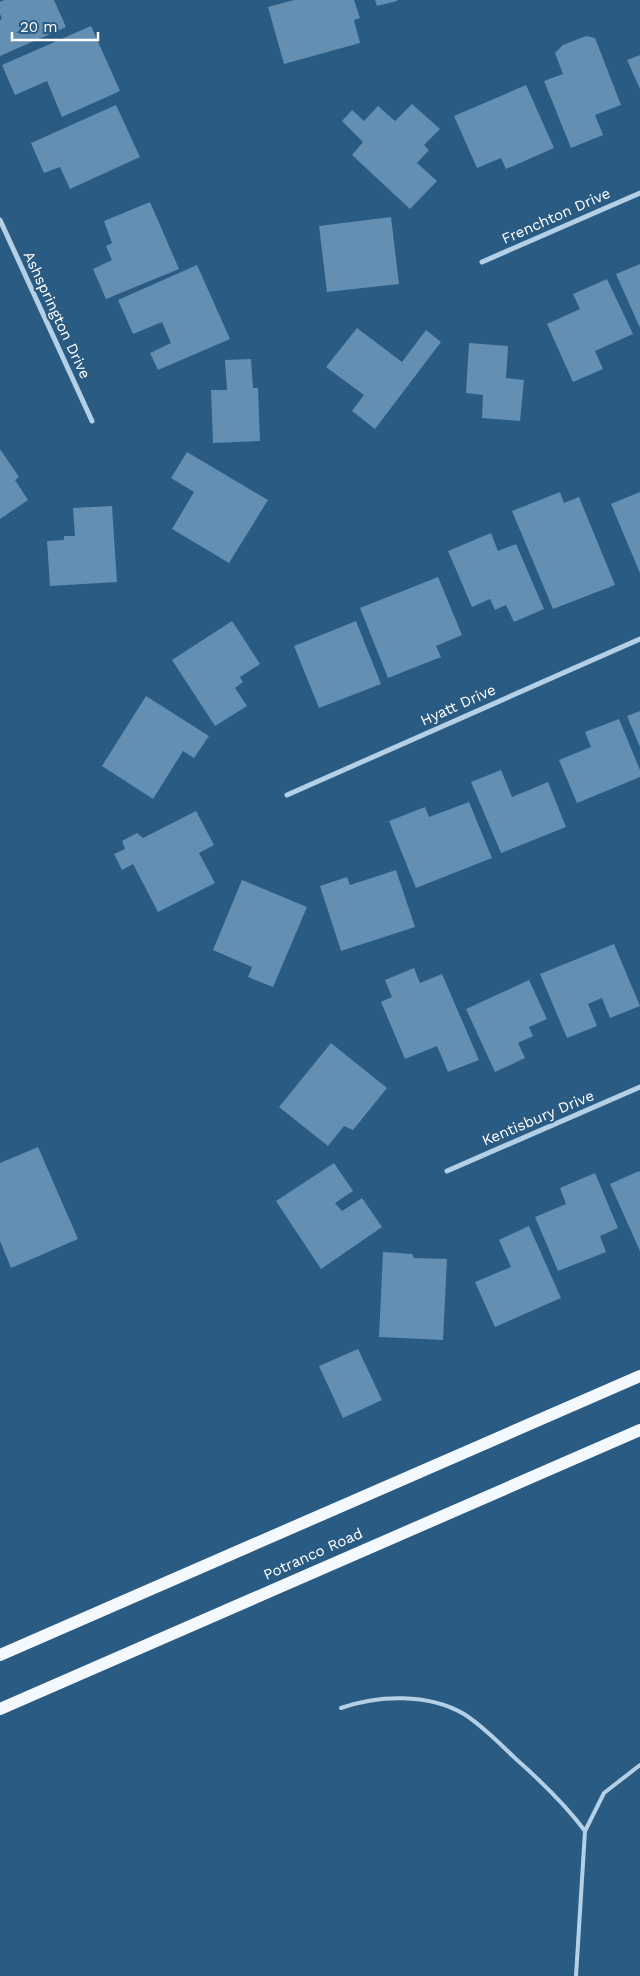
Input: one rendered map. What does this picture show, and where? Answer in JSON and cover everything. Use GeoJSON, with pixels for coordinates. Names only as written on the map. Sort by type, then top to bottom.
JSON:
{"type":"FeatureCollection","features":[{"type":"Feature","properties":{"kind":"main road"},"geometry":{"type":"LineString","coordinates":[[0,1655],[640,1376]]}},
{"type":"Feature","properties":{"kind":"main road","name":"Potranco Road"},"geometry":{"type":"LineString","coordinates":[[0,1709],[640,1430]]}},
{"type":"Feature","properties":{"kind":"street","name":"Frenchton Drive"},"geometry":{"type":"LineString","coordinates":[[482,262],[640,193]]}},
{"type":"Feature","properties":{"kind":"street","name":"Ashsprington Drive"},"geometry":{"type":"LineString","coordinates":[[0,220],[92,421]]}},
{"type":"Feature","properties":{"kind":"street","name":"Hyatt Drive"},"geometry":{"type":"LineString","coordinates":[[287,795],[640,639]]}},
{"type":"Feature","properties":{"kind":"street","name":"Kentisbury Drive"},"geometry":{"type":"LineString","coordinates":[[447,1171],[640,1087]]}},
{"type":"Feature","properties":{"kind":"lane"},"geometry":{"type":"LineString","coordinates":[[341,1708],[362,1700],[388,1698],[419,1700],[463,1714],[554,1792],[585,1831]]}},
{"type":"Feature","properties":{"kind":"lane"},"geometry":{"type":"LineString","coordinates":[[576,1976],[585,1831],[604,1793],[640,1765]]}},
{"type":"Feature","properties":{"kind":"building"},"geometry":{"type":"Polygon","coordinates":[[[4,0],[54,0],[66,27],[0,56],[0,20],[2,19],[0,2],[4,0]]]}},
{"type":"Feature","properties":{"kind":"building"},"geometry":{"type":"Polygon","coordinates":[[[294,0],[354,0],[360,18],[354,20],[360,43],[284,64],[268,7],[294,0]]]}},
{"type":"Feature","properties":{"kind":"building"},"geometry":{"type":"Polygon","coordinates":[[[375,0],[397,0],[397,1],[377,6],[375,0]]]}},
{"type":"Feature","properties":{"kind":"building"},"geometry":{"type":"Polygon","coordinates":[[[91,26],[120,91],[62,117],[47,81],[15,95],[2,65],[91,26]]]}},
{"type":"Feature","properties":{"kind":"building"},"geometry":{"type":"Polygon","coordinates":[[[586,36],[595,38],[621,105],[595,115],[603,135],[571,148],[544,81],[563,74],[555,53],[563,45],[586,36]]]}},
{"type":"Feature","properties":{"kind":"building"},"geometry":{"type":"Polygon","coordinates":[[[640,55],[640,89],[627,60],[640,55]]]}},
{"type":"Feature","properties":{"kind":"building"},"geometry":{"type":"Polygon","coordinates":[[[526,85],[554,148],[506,169],[501,158],[477,168],[454,116],[526,85]]]}},
{"type":"Feature","properties":{"kind":"building"},"geometry":{"type":"Polygon","coordinates":[[[412,104],[440,129],[424,145],[429,150],[417,163],[437,181],[410,209],[352,155],[363,142],[342,121],[352,110],[364,121],[378,106],[395,121],[412,104]]]}},
{"type":"Feature","properties":{"kind":"building"},"geometry":{"type":"Polygon","coordinates":[[[116,105],[140,157],[70,189],[60,167],[44,173],[31,143],[116,105]]]}},
{"type":"Feature","properties":{"kind":"building"},"geometry":{"type":"Polygon","coordinates":[[[150,202],[179,269],[106,299],[93,269],[112,260],[106,246],[112,243],[104,221],[150,202]]]}},
{"type":"Feature","properties":{"kind":"building"},"geometry":{"type":"Polygon","coordinates":[[[391,217],[399,284],[327,292],[319,226],[391,217]]]}},
{"type":"Feature","properties":{"kind":"building"},"geometry":{"type":"Polygon","coordinates":[[[640,264],[640,328],[616,274],[640,264]]]}},
{"type":"Feature","properties":{"kind":"building"},"geometry":{"type":"Polygon","coordinates":[[[197,265],[230,339],[158,370],[150,353],[171,343],[162,322],[133,334],[118,300],[197,265]]]}},
{"type":"Feature","properties":{"kind":"building"},"geometry":{"type":"Polygon","coordinates":[[[607,279],[633,334],[595,351],[603,369],[573,382],[547,324],[580,309],[573,294],[607,279]]]}},
{"type":"Feature","properties":{"kind":"building"},"geometry":{"type":"Polygon","coordinates":[[[357,328],[402,362],[426,330],[441,342],[375,429],[352,411],[364,395],[326,367],[357,328]]]}},
{"type":"Feature","properties":{"kind":"building"},"geometry":{"type":"Polygon","coordinates":[[[469,343],[508,346],[506,378],[524,380],[520,421],[482,418],[483,395],[466,393],[469,343]]]}},
{"type":"Feature","properties":{"kind":"building"},"geometry":{"type":"Polygon","coordinates":[[[251,359],[253,388],[258,388],[260,441],[213,443],[211,390],[227,390],[225,360],[251,359]]]}},
{"type":"Feature","properties":{"kind":"building"},"geometry":{"type":"Polygon","coordinates":[[[0,449],[19,477],[15,480],[28,500],[0,519],[0,449]]]}},
{"type":"Feature","properties":{"kind":"building"},"geometry":{"type":"Polygon","coordinates":[[[187,452],[268,500],[229,563],[172,529],[194,492],[171,478],[187,452]]]}},
{"type":"Feature","properties":{"kind":"building"},"geometry":{"type":"Polygon","coordinates":[[[560,492],[564,503],[579,497],[615,585],[553,609],[512,511],[560,492]]]}},
{"type":"Feature","properties":{"kind":"building"},"geometry":{"type":"Polygon","coordinates":[[[640,492],[640,573],[611,504],[640,492]]]}},
{"type":"Feature","properties":{"kind":"building"},"geometry":{"type":"Polygon","coordinates":[[[112,506],[117,582],[50,586],[47,541],[64,540],[64,536],[75,536],[73,508],[112,506]]]}},
{"type":"Feature","properties":{"kind":"building"},"geometry":{"type":"Polygon","coordinates":[[[491,533],[498,551],[516,544],[544,609],[514,622],[506,605],[495,610],[490,599],[472,607],[448,551],[491,533]]]}},
{"type":"Feature","properties":{"kind":"building"},"geometry":{"type":"Polygon","coordinates":[[[438,577],[462,635],[436,646],[441,657],[388,678],[360,608],[438,577]]]}},
{"type":"Feature","properties":{"kind":"building"},"geometry":{"type":"Polygon","coordinates":[[[232,621],[260,664],[240,677],[243,682],[235,688],[247,706],[215,726],[172,660],[232,621]]]}},
{"type":"Feature","properties":{"kind":"building"},"geometry":{"type":"Polygon","coordinates":[[[356,621],[381,684],[319,708],[294,646],[356,621]]]}},
{"type":"Feature","properties":{"kind":"building"},"geometry":{"type":"Polygon","coordinates":[[[146,696],[209,736],[194,758],[183,751],[153,799],[102,766],[146,696]]]}},
{"type":"Feature","properties":{"kind":"building"},"geometry":{"type":"Polygon","coordinates":[[[640,711],[640,747],[627,716],[640,711]]]}},
{"type":"Feature","properties":{"kind":"building"},"geometry":{"type":"Polygon","coordinates":[[[619,719],[640,770],[640,777],[577,803],[559,760],[591,747],[585,732],[619,719]]]}},
{"type":"Feature","properties":{"kind":"building"},"geometry":{"type":"Polygon","coordinates":[[[501,770],[512,797],[548,782],[566,827],[501,853],[471,782],[501,770]]]}},
{"type":"Feature","properties":{"kind":"building"},"geometry":{"type":"Polygon","coordinates":[[[469,802],[492,858],[416,888],[389,821],[425,807],[429,817],[469,802]]]}},
{"type":"Feature","properties":{"kind":"building"},"geometry":{"type":"Polygon","coordinates":[[[196,811],[214,845],[199,853],[215,883],[158,912],[133,864],[122,870],[114,854],[125,849],[122,841],[137,833],[143,838],[196,811]]]}},
{"type":"Feature","properties":{"kind":"building"},"geometry":{"type":"Polygon","coordinates":[[[396,870],[415,927],[341,951],[320,886],[347,877],[350,885],[396,870]]]}},
{"type":"Feature","properties":{"kind":"building"},"geometry":{"type":"Polygon","coordinates":[[[242,880],[307,907],[273,987],[248,977],[252,967],[213,950],[242,880]]]}},
{"type":"Feature","properties":{"kind":"building"},"geometry":{"type":"Polygon","coordinates":[[[614,944],[640,1006],[610,1018],[602,998],[588,1004],[597,1026],[567,1038],[540,974],[614,944]]]}},
{"type":"Feature","properties":{"kind":"building"},"geometry":{"type":"Polygon","coordinates":[[[414,968],[420,983],[442,974],[479,1060],[448,1072],[437,1046],[405,1059],[381,1002],[392,997],[385,980],[414,968]]]}},
{"type":"Feature","properties":{"kind":"building"},"geometry":{"type":"Polygon","coordinates":[[[529,980],[547,1019],[529,1027],[533,1036],[518,1043],[525,1058],[495,1072],[466,1009],[529,980]]]}},
{"type":"Feature","properties":{"kind":"building"},"geometry":{"type":"Polygon","coordinates":[[[331,1043],[387,1088],[353,1130],[344,1126],[328,1146],[279,1107],[331,1043]]]}},
{"type":"Feature","properties":{"kind":"building"},"geometry":{"type":"Polygon","coordinates":[[[38,1147],[78,1239],[11,1268],[0,1241],[0,1163],[38,1147]]]}},
{"type":"Feature","properties":{"kind":"building"},"geometry":{"type":"Polygon","coordinates":[[[334,1163],[353,1191],[335,1203],[342,1211],[362,1198],[382,1227],[321,1269],[276,1201],[334,1163]]]}},
{"type":"Feature","properties":{"kind":"building"},"geometry":{"type":"Polygon","coordinates":[[[639,1171],[640,1173],[640,1251],[610,1184],[639,1171]]]}},
{"type":"Feature","properties":{"kind":"building"},"geometry":{"type":"Polygon","coordinates":[[[595,1173],[618,1228],[600,1236],[606,1252],[558,1271],[535,1217],[566,1204],[560,1188],[595,1173]]]}},
{"type":"Feature","properties":{"kind":"building"},"geometry":{"type":"Polygon","coordinates":[[[529,1226],[561,1298],[495,1327],[475,1282],[511,1267],[499,1240],[529,1226]]]}},
{"type":"Feature","properties":{"kind":"building"},"geometry":{"type":"Polygon","coordinates":[[[383,1252],[412,1254],[414,1258],[447,1259],[443,1340],[379,1337],[383,1252]]]}},
{"type":"Feature","properties":{"kind":"building"},"geometry":{"type":"Polygon","coordinates":[[[358,1349],[382,1400],[343,1418],[319,1366],[358,1349]]]}}]}
